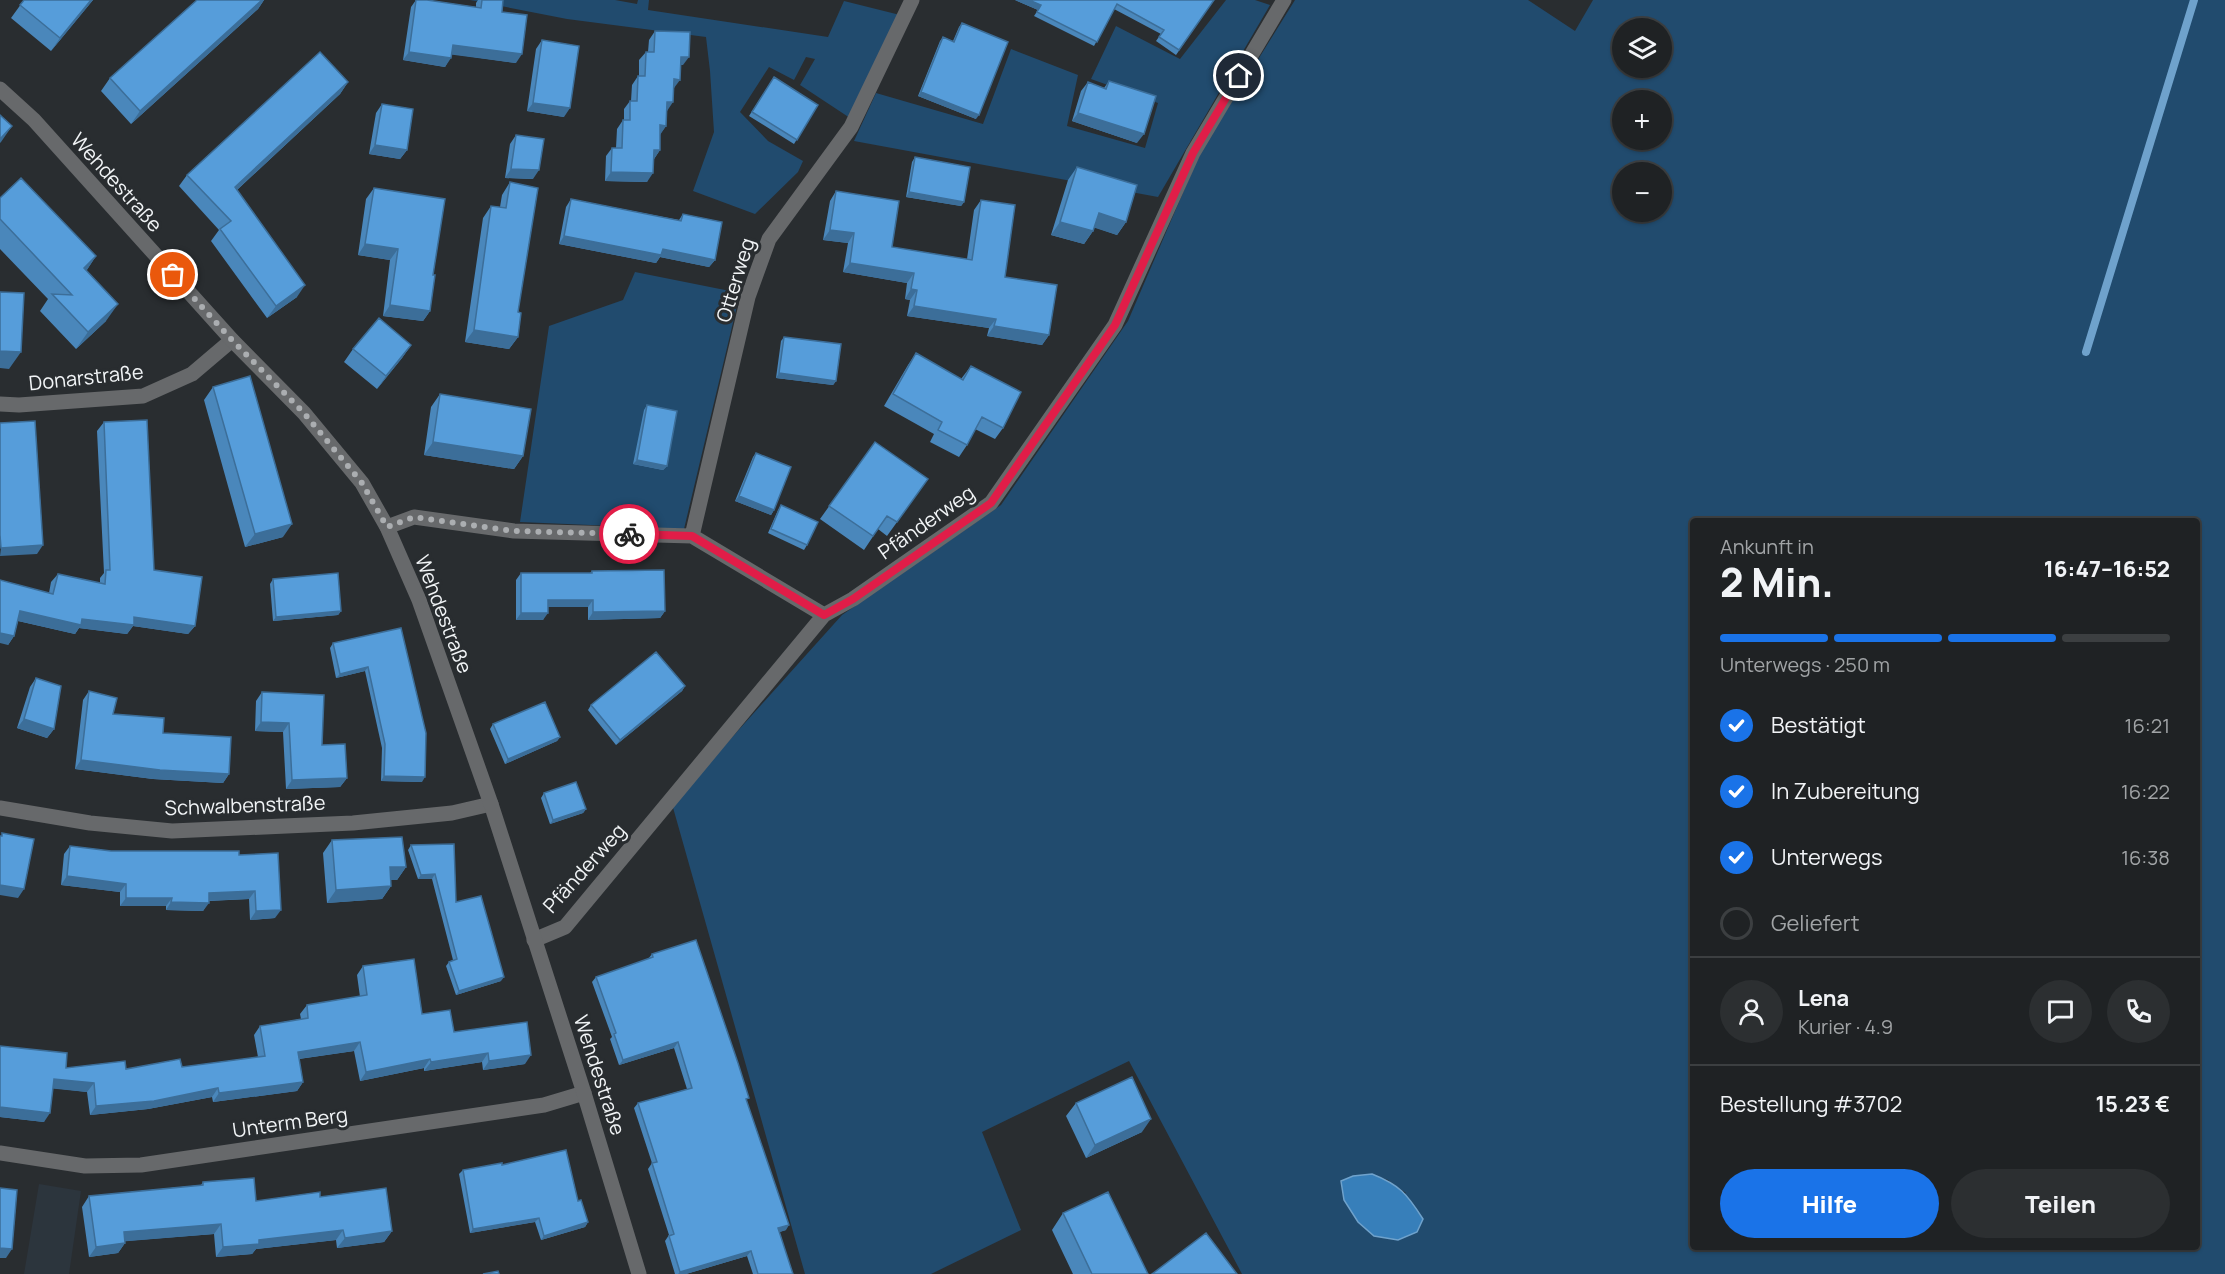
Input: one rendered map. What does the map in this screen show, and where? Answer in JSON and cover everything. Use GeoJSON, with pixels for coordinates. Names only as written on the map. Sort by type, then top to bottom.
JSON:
{"type":"FeatureCollection","features":[{"type":"Feature","properties":{"kind":"street","name":"Otterweg"},"geometry":{"type":"LineString","coordinates":[[692,536],[748,297],[769,239],[850,127],[912,0]]}},
{"type":"Feature","properties":{"kind":"street","name":"Pfänderweg"},"geometry":{"type":"LineString","coordinates":[[534,940],[565,927],[824,615],[853,599],[991,503],[1115,325],[1193,153],[1284,0]]}},
{"type":"Feature","properties":{"kind":"street","name":"Wehdestraße"},"geometry":{"type":"LineString","coordinates":[[0,89],[34,120],[232,340],[304,413],[362,483],[387,527],[419,600],[491,804],[584,1093],[639,1274]]}},
{"type":"Feature","properties":{"kind":"street","name":"Donarstraße"},"geometry":{"type":"LineString","coordinates":[[0,404],[19,405],[143,396],[192,374],[232,340]]}},
{"type":"Feature","properties":{"kind":"street"},"geometry":{"type":"LineString","coordinates":[[387,527],[414,517],[514,531],[692,536],[824,615]]}},
{"type":"Feature","properties":{"kind":"street","name":"Schwalbenstraße"},"geometry":{"type":"LineString","coordinates":[[0,808],[90,823],[172,831],[352,823],[452,813],[491,804]]}},
{"type":"Feature","properties":{"kind":"street","name":"Unterm Berg"},"geometry":{"type":"LineString","coordinates":[[0,1152],[85,1166],[141,1165],[544,1105],[584,1093]]}},
{"type":"Feature","properties":{"kind":"shaded area"},"geometry":{"type":"Polygon","coordinates":[[[470,0],[615,0],[637,4],[638,0],[649,0],[648,10],[828,37],[844,1],[900,15],[850,118],[800,85],[815,59],[806,57],[794,80],[769,67],[740,112],[768,141],[803,161],[798,172],[755,214],[693,191],[714,132],[706,37],[567,19],[470,0]]]}},
{"type":"Feature","properties":{"kind":"shaded area"},"geometry":{"type":"Polygon","coordinates":[[[1226,0],[1255,0],[1270,5],[1158,197],[854,141],[876,93],[983,124],[1011,49],[1078,75],[1067,126],[1145,148],[1158,103],[1091,79],[1116,26],[1180,59],[1226,0]]]}},
{"type":"Feature","properties":{"kind":"shaded area"},"geometry":{"type":"Polygon","coordinates":[[[1295,0],[1528,0],[1575,31],[1593,0],[2225,0],[2225,1274],[1242,1274],[1129,1061],[982,1132],[1021,1230],[931,1274],[805,1274],[672,804],[842,615],[1001,505],[1128,321],[1200,153],[1295,0]],[[1371,1174],[1341,1182],[1344,1200],[1358,1222],[1406,1193],[1388,1180],[1371,1174]]]}},
{"type":"Feature","properties":{"kind":"shaded area"},"geometry":{"type":"Polygon","coordinates":[[[635,272],[740,293],[684,529],[520,522],[549,326],[623,300],[635,272]]]}},
{"type":"Feature","properties":{"kind":"shaded area"},"geometry":{"type":"Polygon","coordinates":[[[1372,1174],[1396,1186],[1412,1203],[1423,1219],[1417,1232],[1398,1240],[1374,1236],[1358,1222],[1344,1200],[1341,1181],[1353,1176],[1372,1174]]]}},
{"type":"Feature","properties":{"kind":"shaded area"},"geometry":{"type":"Polygon","coordinates":[[[39,1184],[81,1191],[69,1274],[24,1274],[39,1184]]]}},
{"type":"Feature","properties":{"kind":"building"},"geometry":{"type":"Polygon","coordinates":[[[24,0],[91,0],[60,38],[20,5],[24,0]]]}},
{"type":"Feature","properties":{"kind":"building"},"geometry":{"type":"Polygon","coordinates":[[[197,0],[262,0],[140,111],[110,78],[197,0]]]}},
{"type":"Feature","properties":{"kind":"building"},"geometry":{"type":"Polygon","coordinates":[[[416,0],[481,8],[482,0],[503,0],[502,12],[527,15],[522,54],[453,45],[451,58],[409,52],[416,0]]]}},
{"type":"Feature","properties":{"kind":"building"},"geometry":{"type":"Polygon","coordinates":[[[1029,0],[1214,0],[1179,50],[1159,37],[1164,30],[1117,4],[1097,42],[1037,12],[1041,5],[1029,0]]]}},
{"type":"Feature","properties":{"kind":"building"},"geometry":{"type":"Polygon","coordinates":[[[962,23],[1008,42],[979,115],[921,92],[943,37],[954,42],[962,23]]]}},
{"type":"Feature","properties":{"kind":"building"},"geometry":{"type":"Polygon","coordinates":[[[655,31],[690,32],[689,57],[681,57],[680,80],[674,79],[673,102],[667,102],[666,126],[660,125],[660,150],[654,150],[653,173],[611,172],[612,148],[622,148],[623,120],[630,120],[630,101],[637,101],[638,76],[645,76],[646,52],[654,52],[655,31]]]}},
{"type":"Feature","properties":{"kind":"building"},"geometry":{"type":"Polygon","coordinates":[[[542,40],[579,46],[570,108],[533,103],[542,40]]]}},
{"type":"Feature","properties":{"kind":"building"},"geometry":{"type":"Polygon","coordinates":[[[320,52],[348,82],[235,187],[305,285],[276,306],[220,229],[231,221],[187,175],[320,52]]]}},
{"type":"Feature","properties":{"kind":"building"},"geometry":{"type":"Polygon","coordinates":[[[774,77],[818,105],[797,140],[752,112],[774,77]]]}},
{"type":"Feature","properties":{"kind":"building"},"geometry":{"type":"Polygon","coordinates":[[[1109,81],[1156,96],[1144,134],[1078,113],[1088,82],[1106,89],[1109,81]]]}},
{"type":"Feature","properties":{"kind":"building"},"geometry":{"type":"Polygon","coordinates":[[[382,104],[413,109],[407,150],[375,145],[382,104]]]}},
{"type":"Feature","properties":{"kind":"building"},"geometry":{"type":"Polygon","coordinates":[[[0,115],[12,126],[0,139],[0,115]]]}},
{"type":"Feature","properties":{"kind":"building"},"geometry":{"type":"Polygon","coordinates":[[[516,135],[544,139],[539,170],[511,169],[516,135]]]}},
{"type":"Feature","properties":{"kind":"building"},"geometry":{"type":"Polygon","coordinates":[[[915,157],[970,167],[964,202],[909,192],[915,157]]]}},
{"type":"Feature","properties":{"kind":"building"},"geometry":{"type":"Polygon","coordinates":[[[1077,167],[1137,185],[1126,222],[1099,213],[1093,231],[1060,222],[1077,167]]]}},
{"type":"Feature","properties":{"kind":"building"},"geometry":{"type":"Polygon","coordinates":[[[21,178],[96,256],[84,268],[118,304],[88,332],[52,294],[72,295],[0,219],[0,198],[21,178]]]}},
{"type":"Feature","properties":{"kind":"building"},"geometry":{"type":"Polygon","coordinates":[[[510,182],[538,188],[518,312],[521,313],[518,337],[474,330],[491,206],[506,208],[510,182]]]}},
{"type":"Feature","properties":{"kind":"building"},"geometry":{"type":"Polygon","coordinates":[[[374,188],[445,199],[433,275],[435,275],[430,311],[390,305],[398,249],[365,244],[374,188]]]}},
{"type":"Feature","properties":{"kind":"building"},"geometry":{"type":"Polygon","coordinates":[[[836,191],[899,201],[892,247],[972,260],[981,200],[1015,205],[1005,277],[1057,285],[1049,335],[994,326],[996,319],[914,306],[917,290],[911,289],[914,273],[850,263],[854,233],[830,230],[836,191]]]}},
{"type":"Feature","properties":{"kind":"building"},"geometry":{"type":"Polygon","coordinates":[[[571,199],[681,221],[683,214],[722,222],[715,260],[663,249],[661,255],[564,236],[571,199]]]}},
{"type":"Feature","properties":{"kind":"building"},"geometry":{"type":"Polygon","coordinates":[[[0,292],[24,293],[21,352],[0,351],[0,292]]]}},
{"type":"Feature","properties":{"kind":"building"},"geometry":{"type":"Polygon","coordinates":[[[379,318],[411,345],[386,376],[353,349],[379,318]]]}},
{"type":"Feature","properties":{"kind":"building"},"geometry":{"type":"Polygon","coordinates":[[[784,337],[841,344],[836,381],[779,373],[784,337]]]}},
{"type":"Feature","properties":{"kind":"building"},"geometry":{"type":"Polygon","coordinates":[[[916,353],[963,380],[971,366],[1021,392],[1003,428],[982,417],[967,445],[938,430],[942,422],[893,394],[916,353]]]}},
{"type":"Feature","properties":{"kind":"building"},"geometry":{"type":"Polygon","coordinates":[[[250,376],[292,524],[255,534],[213,387],[250,376]]]}},
{"type":"Feature","properties":{"kind":"building"},"geometry":{"type":"Polygon","coordinates":[[[440,394],[531,409],[523,456],[433,442],[440,394]]]}},
{"type":"Feature","properties":{"kind":"building"},"geometry":{"type":"Polygon","coordinates":[[[647,405],[677,411],[667,466],[637,460],[647,405]]]}},
{"type":"Feature","properties":{"kind":"building"},"geometry":{"type":"Polygon","coordinates":[[[147,420],[154,570],[202,577],[195,626],[134,617],[134,625],[82,619],[81,625],[20,611],[14,636],[0,633],[0,580],[53,594],[58,574],[105,584],[106,570],[110,570],[104,422],[147,420]]]}},
{"type":"Feature","properties":{"kind":"building"},"geometry":{"type":"Polygon","coordinates":[[[35,421],[43,545],[1,548],[0,423],[35,421]]]}},
{"type":"Feature","properties":{"kind":"building"},"geometry":{"type":"Polygon","coordinates":[[[875,442],[928,479],[897,522],[887,516],[873,536],[829,506],[875,442]]]}},
{"type":"Feature","properties":{"kind":"building"},"geometry":{"type":"Polygon","coordinates":[[[756,453],[791,467],[774,510],[739,496],[756,453]]]}},
{"type":"Feature","properties":{"kind":"building"},"geometry":{"type":"Polygon","coordinates":[[[781,505],[818,522],[807,545],[771,529],[781,505]]]}},
{"type":"Feature","properties":{"kind":"building"},"geometry":{"type":"Polygon","coordinates":[[[664,570],[665,611],[593,612],[593,600],[548,600],[548,613],[521,613],[521,573],[664,570]]]}},
{"type":"Feature","properties":{"kind":"building"},"geometry":{"type":"Polygon","coordinates":[[[338,573],[341,611],[276,617],[273,579],[338,573]]]}},
{"type":"Feature","properties":{"kind":"building"},"geometry":{"type":"Polygon","coordinates":[[[401,628],[426,733],[425,777],[384,776],[385,744],[368,667],[340,674],[333,643],[401,628]]]}},
{"type":"Feature","properties":{"kind":"building"},"geometry":{"type":"Polygon","coordinates":[[[656,652],[685,686],[620,740],[591,705],[656,652]]]}},
{"type":"Feature","properties":{"kind":"building"},"geometry":{"type":"Polygon","coordinates":[[[36,678],[61,686],[54,729],[24,719],[36,678]]]}},
{"type":"Feature","properties":{"kind":"building"},"geometry":{"type":"Polygon","coordinates":[[[89,691],[117,698],[113,714],[164,718],[163,733],[231,737],[229,774],[160,770],[81,760],[89,691]]]}},
{"type":"Feature","properties":{"kind":"building"},"geometry":{"type":"Polygon","coordinates":[[[262,692],[324,695],[322,745],[345,744],[347,778],[292,780],[289,723],[261,722],[262,692]]]}},
{"type":"Feature","properties":{"kind":"building"},"geometry":{"type":"Polygon","coordinates":[[[545,702],[560,737],[508,759],[493,724],[545,702]]]}},
{"type":"Feature","properties":{"kind":"building"},"geometry":{"type":"Polygon","coordinates":[[[576,782],[586,809],[553,820],[544,793],[576,782]]]}},
{"type":"Feature","properties":{"kind":"building"},"geometry":{"type":"Polygon","coordinates":[[[2,833],[34,839],[24,889],[0,885],[0,836],[2,833]]]}},
{"type":"Feature","properties":{"kind":"building"},"geometry":{"type":"Polygon","coordinates":[[[402,837],[406,867],[390,867],[391,886],[336,890],[332,840],[402,837]]]}},
{"type":"Feature","properties":{"kind":"building"},"geometry":{"type":"Polygon","coordinates":[[[454,844],[456,902],[481,896],[504,977],[459,991],[449,962],[457,959],[435,874],[421,875],[411,845],[454,844]]]}},
{"type":"Feature","properties":{"kind":"building"},"geometry":{"type":"Polygon","coordinates":[[[70,846],[111,851],[239,851],[239,855],[278,853],[281,910],[256,911],[255,891],[209,893],[209,903],[171,902],[172,898],[126,898],[126,884],[67,876],[70,846]]]}},
{"type":"Feature","properties":{"kind":"building"},"geometry":{"type":"Polygon","coordinates":[[[696,940],[789,1225],[778,1228],[793,1274],[758,1274],[751,1251],[680,1272],[669,1236],[674,1234],[652,1163],[657,1162],[638,1103],[692,1088],[678,1042],[623,1060],[596,977],[653,957],[652,954],[696,940]]]}},
{"type":"Feature","properties":{"kind":"building"},"geometry":{"type":"Polygon","coordinates":[[[414,959],[422,1014],[450,1010],[454,1032],[527,1022],[531,1055],[489,1061],[488,1053],[431,1062],[430,1059],[366,1072],[360,1042],[298,1052],[303,1082],[219,1093],[218,1088],[154,1101],[96,1106],[94,1083],[54,1079],[50,1113],[0,1107],[0,1046],[67,1053],[66,1068],[125,1061],[126,1069],[180,1059],[182,1067],[265,1056],[260,1026],[308,1018],[307,1005],[367,995],[363,966],[414,959]]]}},
{"type":"Feature","properties":{"kind":"building"},"geometry":{"type":"Polygon","coordinates":[[[1132,1077],[1151,1119],[1095,1145],[1076,1103],[1132,1077]]]}},
{"type":"Feature","properties":{"kind":"building"},"geometry":{"type":"Polygon","coordinates":[[[566,1150],[578,1201],[581,1200],[588,1222],[544,1236],[539,1218],[473,1229],[463,1170],[502,1163],[502,1165],[566,1150]]]}},
{"type":"Feature","properties":{"kind":"building"},"geometry":{"type":"Polygon","coordinates":[[[254,1178],[256,1201],[320,1192],[320,1197],[386,1188],[392,1231],[345,1238],[343,1230],[259,1240],[259,1244],[223,1247],[221,1224],[124,1232],[125,1243],[96,1247],[89,1196],[254,1178]]]}},
{"type":"Feature","properties":{"kind":"building"},"geometry":{"type":"Polygon","coordinates":[[[0,1188],[17,1190],[12,1249],[0,1248],[0,1188]]]}},
{"type":"Feature","properties":{"kind":"building"},"geometry":{"type":"Polygon","coordinates":[[[1108,1192],[1148,1274],[1092,1274],[1063,1213],[1108,1192]]]}},
{"type":"Feature","properties":{"kind":"building"},"geometry":{"type":"Polygon","coordinates":[[[1206,1233],[1237,1274],[1152,1274],[1206,1233]]]}},
{"type":"Feature","properties":{"kind":"building"},"geometry":{"type":"Polygon","coordinates":[[[498,1271],[499,1274],[483,1274],[498,1271]]]}},
{"type":"Feature","properties":{"kind":"waterway"},"geometry":{"type":"LineString","coordinates":[[2086,352],[2194,0]]}},
{"type":"Feature","properties":{"kind":"way so far"},"geometry":{"type":"LineString","coordinates":[[173,275],[232,340],[304,413],[362,483],[387,527],[414,517],[514,531],[629,534]]}},
{"type":"Feature","properties":{"kind":"route"},"geometry":{"type":"LineString","coordinates":[[629,534],[692,536],[824,615],[853,599],[991,503],[1115,325],[1193,153],[1239,76]]}}]}
